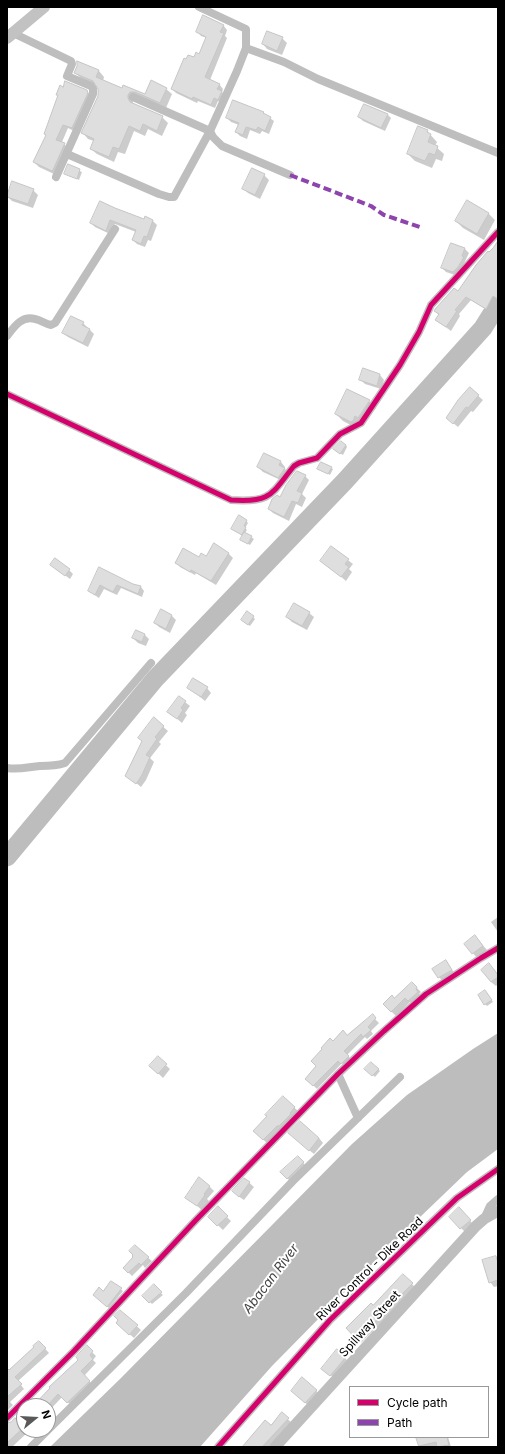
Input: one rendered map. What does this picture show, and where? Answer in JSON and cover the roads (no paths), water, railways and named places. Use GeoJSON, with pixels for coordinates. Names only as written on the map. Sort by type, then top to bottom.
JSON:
{"type":"FeatureCollection","features":[{"type":"Feature","properties":{"kind":"main road"},"geometry":{"type":"LineString","coordinates":[[10,35],[44,7]]}},
{"type":"Feature","properties":{"kind":"street"},"geometry":{"type":"LineString","coordinates":[[67,154],[159,194],[174,197],[210,131],[246,48],[246,28],[199,7]]}},
{"type":"Feature","properties":{"kind":"street"},"geometry":{"type":"LineString","coordinates":[[10,35],[71,61],[72,64],[67,76],[91,86],[93,89],[94,94],[56,177]]}},
{"type":"Feature","properties":{"kind":"street"},"geometry":{"type":"LineString","coordinates":[[246,48],[284,62],[318,79],[498,153]]}},
{"type":"Feature","properties":{"kind":"street"},"geometry":{"type":"LineString","coordinates":[[133,97],[210,131],[213,137],[222,146],[290,175]]}},
{"type":"Feature","properties":{"kind":"street"},"geometry":{"type":"LineString","coordinates":[[7,336],[17,324],[27,318],[35,319],[50,325],[55,323],[115,229]]}},
{"type":"Feature","properties":{"kind":"street"},"geometry":{"type":"LineString","coordinates":[[7,394],[231,500],[244,501],[263,498],[274,492],[294,466],[317,458],[340,434],[361,423],[419,332],[431,305],[498,232]]}},
{"type":"Feature","properties":{"kind":"street"},"geometry":{"type":"LineString","coordinates":[[7,768],[19,770],[40,766],[55,766],[65,763],[151,663]]}},
{"type":"Feature","properties":{"kind":"street"},"geometry":{"type":"LineString","coordinates":[[7,1418],[74,1351],[196,1220],[338,1074],[426,994],[498,948]]}},
{"type":"Feature","properties":{"kind":"street"},"geometry":{"type":"LineString","coordinates":[[338,1074],[358,1118]]}},
{"type":"Feature","properties":{"kind":"street"},"geometry":{"type":"LineString","coordinates":[[56,1422],[186,1293],[288,1186],[400,1077]]}},
{"type":"Feature","properties":{"kind":"street","name":"River Control - Dike Road"},"geometry":{"type":"LineString","coordinates":[[218,1447],[330,1320],[457,1198],[498,1169]]}},
{"type":"Feature","properties":{"kind":"street"},"geometry":{"type":"LineString","coordinates":[[484,1219],[490,1206],[498,1199]]}},
{"type":"Feature","properties":{"kind":"street","name":"Spillway Street"},"geometry":{"type":"LineString","coordinates":[[275,1447],[476,1226],[484,1219],[498,1211]]}},
{"type":"Feature","properties":{"kind":"street"},"geometry":{"type":"LineString","coordinates":[[31,1447],[40,1438]]}},
{"type":"Feature","properties":{"kind":"water","name":"Abacan River"},"geometry":{"type":"Polygon","coordinates":[[[498,1033],[498,1149],[467,1172],[392,1244],[272,1366],[200,1447],[50,1447],[121,1378],[352,1144],[407,1095],[498,1033]]]}},
{"type":"Feature","properties":{"kind":"waterway"},"geometry":{"type":"LineString","coordinates":[[7,857],[155,679],[345,481],[483,328],[498,304]]}}]}
